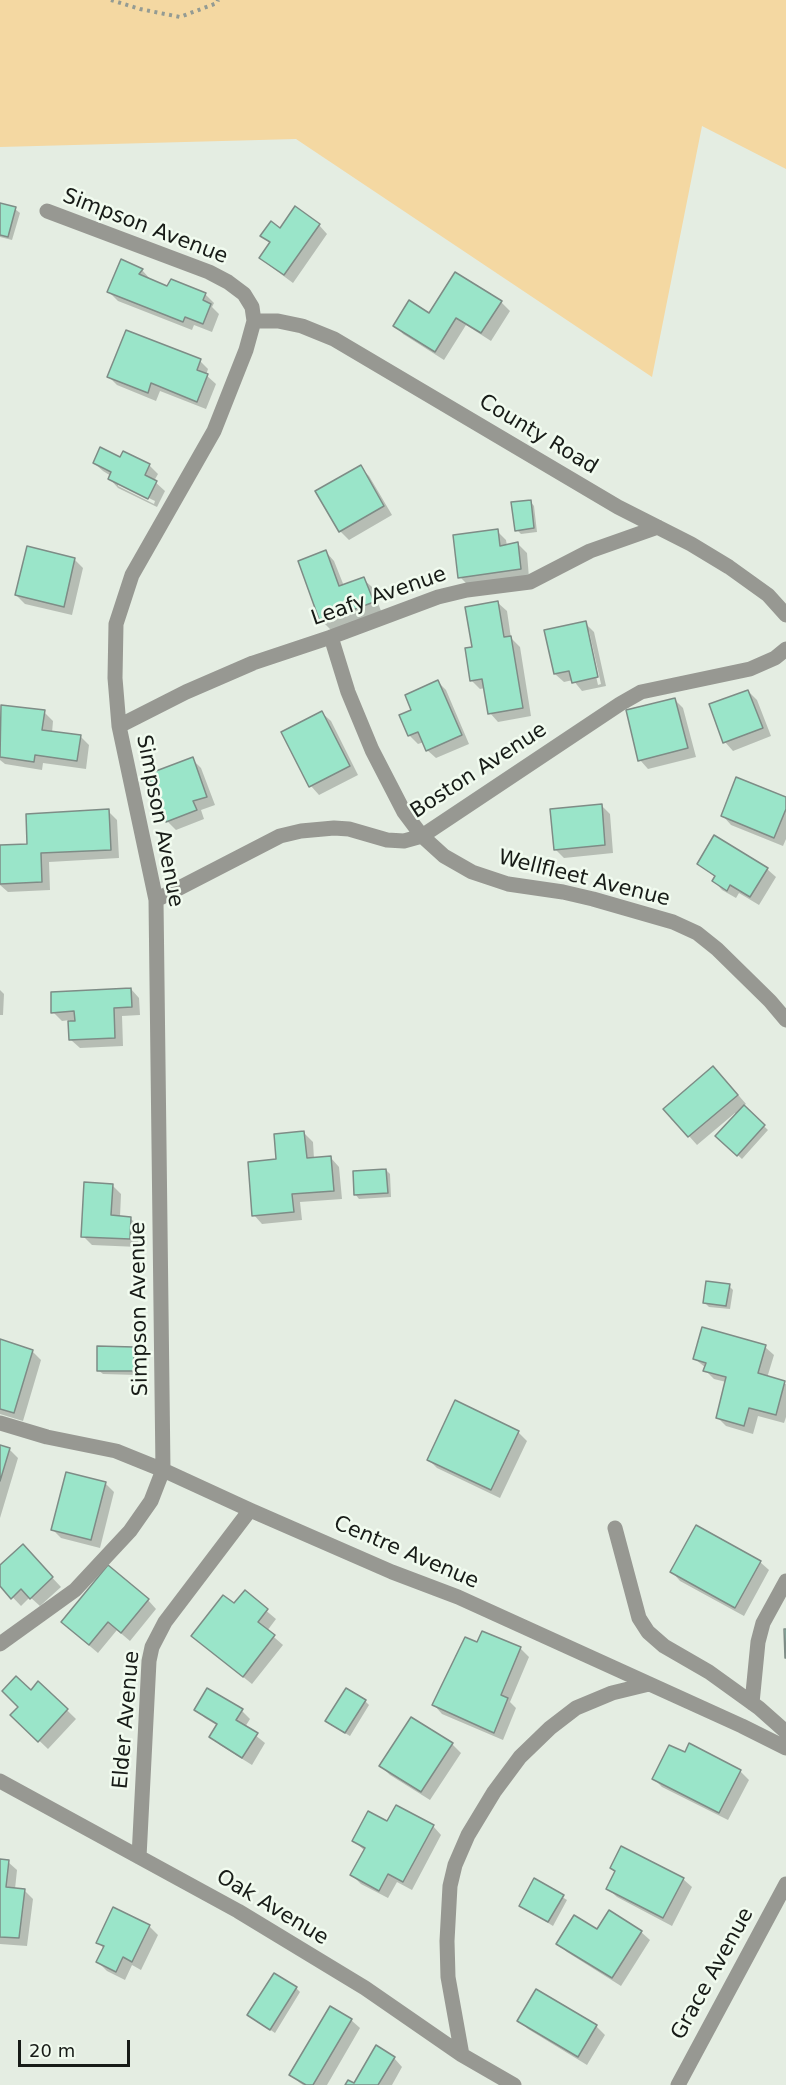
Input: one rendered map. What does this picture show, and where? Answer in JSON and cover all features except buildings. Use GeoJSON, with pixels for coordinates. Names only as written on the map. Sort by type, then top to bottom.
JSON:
{"type":"FeatureCollection","features":[{"type":"Feature","properties":{"kind":"street","name":"Simpson Avenue"},"geometry":{"type":"LineString","coordinates":[[0,1644],[75,1590],[130,1531],[151,1501],[163,1470],[156,900],[119,726],[115,678],[116,624],[122,599],[132,575],[214,430],[246,350],[254,321],[252,307],[244,294],[218,277],[46,211]]}},
{"type":"Feature","properties":{"kind":"street","name":"County Road"},"geometry":{"type":"LineString","coordinates":[[254,321],[278,321],[302,326],[334,339],[618,507],[729,567],[768,595],[786,615]]}},
{"type":"Feature","properties":{"kind":"street","name":"Leafy Avenue"},"geometry":{"type":"LineString","coordinates":[[119,726],[235,670],[285,651],[331,637],[438,597],[467,590],[530,582],[590,551],[658,527]]}},
{"type":"Feature","properties":{"kind":"street","name":"Wellfleet Avenue"},"geometry":{"type":"LineString","coordinates":[[331,637],[348,692],[372,750],[404,812],[422,836],[444,856],[472,872],[508,884],[563,892],[673,922],[697,933],[717,949],[786,1020]]}},
{"type":"Feature","properties":{"kind":"street","name":"Boston Avenue"},"geometry":{"type":"LineString","coordinates":[[156,900],[280,836],[301,831],[334,828],[349,829],[387,840],[404,841],[422,836],[640,692],[750,669],[775,658],[786,649]]}},
{"type":"Feature","properties":{"kind":"street","name":"Centre Avenue"},"geometry":{"type":"LineString","coordinates":[[0,1423],[47,1437],[116,1451],[163,1470],[392,1572],[458,1598],[742,1726],[786,1749]]}},
{"type":"Feature","properties":{"kind":"street","name":"Elder Avenue"},"geometry":{"type":"LineString","coordinates":[[139,1857],[148,1661],[152,1647],[165,1622],[250,1510]]}},
{"type":"Feature","properties":{"kind":"street"},"geometry":{"type":"LineString","coordinates":[[615,1528],[639,1618],[648,1632],[664,1646],[709,1672],[752,1703],[786,1732]]}},
{"type":"Feature","properties":{"kind":"street"},"geometry":{"type":"LineString","coordinates":[[752,1703],[758,1642],[763,1623],[786,1581]]}},
{"type":"Feature","properties":{"kind":"street"},"geometry":{"type":"LineString","coordinates":[[462,2055],[448,1977],[447,1941],[450,1886],[455,1865],[468,1835],[494,1792],[520,1757],[550,1728],[576,1708],[612,1693],[649,1684]]}},
{"type":"Feature","properties":{"kind":"street","name":"Oak Avenue"},"geometry":{"type":"LineString","coordinates":[[0,1781],[238,1911],[365,1988],[462,2055],[514,2085]]}},
{"type":"Feature","properties":{"kind":"street","name":"Grace Avenue"},"geometry":{"type":"LineString","coordinates":[[678,2085],[786,1884]]}},
{"type":"Feature","properties":{"kind":"path"},"geometry":{"type":"LineString","coordinates":[[111,0],[140,9],[180,17],[217,3],[218,0]]}},
{"type":"Feature","properties":{"kind":"shaded area"},"geometry":{"type":"Polygon","coordinates":[[[0,0],[786,0],[786,169],[702,126],[652,377],[296,139],[0,147],[0,0]]]}}]}
